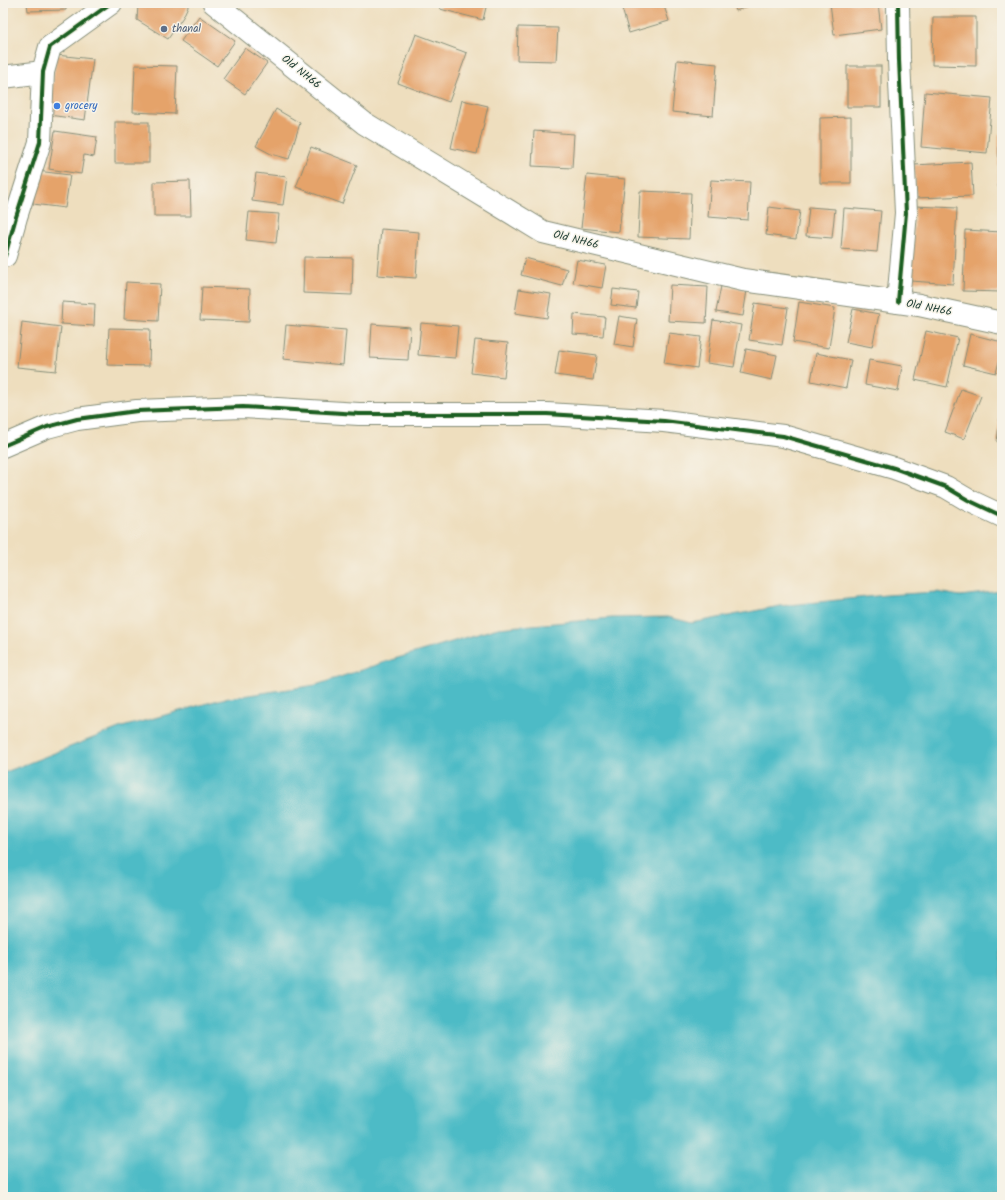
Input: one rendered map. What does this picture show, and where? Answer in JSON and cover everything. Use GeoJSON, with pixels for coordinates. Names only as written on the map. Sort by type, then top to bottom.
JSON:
{"type":"FeatureCollection","features":[{"type":"Feature","properties":{"kind":"street"},"geometry":{"type":"LineString","coordinates":[[3,256],[5,256],[16,216],[40,142],[42,72],[50,47],[111,3]]}},
{"type":"Feature","properties":{"kind":"street","name":"Old NH66"},"geometry":{"type":"LineString","coordinates":[[214,3],[364,123],[543,232],[743,280],[919,305],[1002,323]]}},
{"type":"Feature","properties":{"kind":"street"},"geometry":{"type":"LineString","coordinates":[[898,3],[899,74],[906,213],[898,302]]}},
{"type":"Feature","properties":{"kind":"street"},"geometry":{"type":"LineString","coordinates":[[3,77],[42,72]]}},
{"type":"Feature","properties":{"kind":"street"},"geometry":{"type":"LineString","coordinates":[[3,446],[47,427],[77,419],[138,411],[243,407],[359,414],[547,414],[664,421],[783,436],[894,468],[946,487],[968,500],[1002,516]]}},
{"type":"Feature","properties":{"kind":"water"},"geometry":{"type":"Polygon","coordinates":[[[1002,591],[1002,1197],[3,1197],[3,773],[119,728],[222,699],[316,685],[391,660],[498,628],[612,618],[668,617],[692,623],[780,606],[886,595],[937,592],[960,596],[1002,591]]]}},
{"type":"Feature","properties":{"kind":"building"},"geometry":{"type":"Polygon","coordinates":[[[27,3],[66,3],[66,10],[28,11],[27,3]]]}},
{"type":"Feature","properties":{"kind":"building","name":"thanal"},"geometry":{"type":"Polygon","coordinates":[[[139,3],[189,4],[183,17],[168,39],[137,20],[139,3]]]}},
{"type":"Feature","properties":{"kind":"building"},"geometry":{"type":"Polygon","coordinates":[[[441,3],[487,3],[483,20],[440,9],[441,3]]]}},
{"type":"Feature","properties":{"kind":"building"},"geometry":{"type":"Polygon","coordinates":[[[626,3],[663,3],[669,21],[629,33],[621,5],[626,3]]]}},
{"type":"Feature","properties":{"kind":"building"},"geometry":{"type":"Polygon","coordinates":[[[733,3],[756,3],[736,11],[733,3]]]}},
{"type":"Feature","properties":{"kind":"building"},"geometry":{"type":"Polygon","coordinates":[[[830,3],[878,3],[881,29],[834,35],[830,3]]]}},
{"type":"Feature","properties":{"kind":"building"},"geometry":{"type":"Polygon","coordinates":[[[199,16],[235,41],[217,66],[181,41],[199,16]]]}},
{"type":"Feature","properties":{"kind":"building"},"geometry":{"type":"Polygon","coordinates":[[[933,17],[976,17],[976,66],[932,65],[933,17]]]}},
{"type":"Feature","properties":{"kind":"building"},"geometry":{"type":"Polygon","coordinates":[[[518,27],[558,28],[556,61],[517,60],[518,27]]]}},
{"type":"Feature","properties":{"kind":"building"},"geometry":{"type":"Polygon","coordinates":[[[416,34],[467,53],[449,102],[398,83],[416,34]]]}},
{"type":"Feature","properties":{"kind":"building"},"geometry":{"type":"Polygon","coordinates":[[[245,48],[267,63],[245,94],[223,79],[245,48]]]}},
{"type":"Feature","properties":{"kind":"building"},"geometry":{"type":"Polygon","coordinates":[[[56,55],[93,59],[85,120],[49,115],[56,55]]]}},
{"type":"Feature","properties":{"kind":"building"},"geometry":{"type":"Polygon","coordinates":[[[677,60],[717,64],[713,116],[672,112],[677,60]]]}},
{"type":"Feature","properties":{"kind":"building"},"geometry":{"type":"Polygon","coordinates":[[[135,65],[177,66],[175,114],[133,112],[135,65]]]}},
{"type":"Feature","properties":{"kind":"building"},"geometry":{"type":"Polygon","coordinates":[[[847,66],[881,66],[881,107],[847,107],[847,66]]]}},
{"type":"Feature","properties":{"kind":"building"},"geometry":{"type":"Polygon","coordinates":[[[925,92],[992,98],[987,153],[921,147],[925,92]]]}},
{"type":"Feature","properties":{"kind":"building"},"geometry":{"type":"Polygon","coordinates":[[[462,100],[488,106],[477,154],[451,148],[462,100]]]}},
{"type":"Feature","properties":{"kind":"building"},"geometry":{"type":"Polygon","coordinates":[[[276,109],[300,123],[289,159],[271,154],[256,146],[276,109]]]}},
{"type":"Feature","properties":{"kind":"building"},"geometry":{"type":"Polygon","coordinates":[[[851,117],[851,183],[820,183],[820,118],[851,117]]]}},
{"type":"Feature","properties":{"kind":"building"},"geometry":{"type":"Polygon","coordinates":[[[115,122],[149,122],[149,163],[115,163],[115,122]]]}},
{"type":"Feature","properties":{"kind":"building"},"geometry":{"type":"Polygon","coordinates":[[[55,131],[97,137],[94,157],[84,155],[81,174],[49,169],[55,131]]]}},
{"type":"Feature","properties":{"kind":"building"},"geometry":{"type":"Polygon","coordinates":[[[534,131],[574,134],[572,168],[532,166],[534,131]]]}},
{"type":"Feature","properties":{"kind":"building"},"geometry":{"type":"Polygon","coordinates":[[[999,134],[1002,134],[1002,187],[998,187],[999,134]]]}},
{"type":"Feature","properties":{"kind":"building"},"geometry":{"type":"Polygon","coordinates":[[[311,147],[357,165],[342,204],[296,187],[311,147]]]}},
{"type":"Feature","properties":{"kind":"building"},"geometry":{"type":"Polygon","coordinates":[[[971,162],[973,196],[916,198],[914,165],[971,162]]]}},
{"type":"Feature","properties":{"kind":"building"},"geometry":{"type":"Polygon","coordinates":[[[37,171],[70,175],[65,208],[33,204],[37,171]]]}},
{"type":"Feature","properties":{"kind":"building"},"geometry":{"type":"Polygon","coordinates":[[[256,173],[287,177],[283,205],[252,201],[256,173]]]}},
{"type":"Feature","properties":{"kind":"building"},"geometry":{"type":"Polygon","coordinates":[[[587,175],[625,179],[619,232],[581,228],[587,175]]]}},
{"type":"Feature","properties":{"kind":"building"},"geometry":{"type":"Polygon","coordinates":[[[711,180],[750,182],[748,220],[708,217],[711,180]]]}},
{"type":"Feature","properties":{"kind":"building"},"geometry":{"type":"Polygon","coordinates":[[[190,181],[191,216],[154,216],[154,182],[190,181]]]}},
{"type":"Feature","properties":{"kind":"building"},"geometry":{"type":"Polygon","coordinates":[[[640,191],[691,193],[689,239],[638,237],[640,191]]]}},
{"type":"Feature","properties":{"kind":"building"},"geometry":{"type":"Polygon","coordinates":[[[915,206],[957,208],[953,284],[911,281],[915,206]]]}},
{"type":"Feature","properties":{"kind":"building"},"geometry":{"type":"Polygon","coordinates":[[[769,207],[800,211],[796,239],[766,235],[769,207]]]}},
{"type":"Feature","properties":{"kind":"building"},"geometry":{"type":"Polygon","coordinates":[[[809,207],[835,209],[832,238],[806,236],[809,207]]]}},
{"type":"Feature","properties":{"kind":"building"},"geometry":{"type":"Polygon","coordinates":[[[844,208],[881,211],[877,252],[841,249],[844,208]]]}},
{"type":"Feature","properties":{"kind":"building"},"geometry":{"type":"Polygon","coordinates":[[[249,212],[279,214],[276,243],[246,240],[249,212]]]}},
{"type":"Feature","properties":{"kind":"building"},"geometry":{"type":"Polygon","coordinates":[[[381,229],[419,232],[416,278],[377,275],[381,229]]]}},
{"type":"Feature","properties":{"kind":"building"},"geometry":{"type":"Polygon","coordinates":[[[965,230],[1002,232],[1002,292],[963,291],[965,230]]]}},
{"type":"Feature","properties":{"kind":"building"},"geometry":{"type":"Polygon","coordinates":[[[304,257],[353,258],[352,295],[303,293],[304,257]]]}},
{"type":"Feature","properties":{"kind":"building"},"geometry":{"type":"Polygon","coordinates":[[[525,258],[567,269],[562,286],[521,275],[525,258]]]}},
{"type":"Feature","properties":{"kind":"building"},"geometry":{"type":"Polygon","coordinates":[[[577,260],[606,265],[602,288],[573,283],[577,260]]]}},
{"type":"Feature","properties":{"kind":"building"},"geometry":{"type":"Polygon","coordinates":[[[126,282],[160,284],[158,321],[124,319],[126,282]]]}},
{"type":"Feature","properties":{"kind":"building"},"geometry":{"type":"Polygon","coordinates":[[[670,285],[708,287],[706,323],[668,321],[670,285]]]}},
{"type":"Feature","properties":{"kind":"building"},"geometry":{"type":"Polygon","coordinates":[[[721,286],[747,290],[743,316],[716,312],[721,286]]]}},
{"type":"Feature","properties":{"kind":"building"},"geometry":{"type":"Polygon","coordinates":[[[202,287],[250,289],[249,322],[200,320],[202,287]]]}},
{"type":"Feature","properties":{"kind":"building"},"geometry":{"type":"Polygon","coordinates":[[[519,289],[551,294],[547,318],[515,313],[519,289]]]}},
{"type":"Feature","properties":{"kind":"building"},"geometry":{"type":"Polygon","coordinates":[[[613,289],[638,292],[636,308],[611,305],[613,289]]]}},
{"type":"Feature","properties":{"kind":"building"},"geometry":{"type":"Polygon","coordinates":[[[62,302],[95,304],[94,326],[61,324],[62,302]]]}},
{"type":"Feature","properties":{"kind":"building"},"geometry":{"type":"Polygon","coordinates":[[[799,302],[835,308],[829,348],[793,342],[799,302]]]}},
{"type":"Feature","properties":{"kind":"building"},"geometry":{"type":"Polygon","coordinates":[[[755,303],[788,308],[782,345],[749,340],[755,303]]]}},
{"type":"Feature","properties":{"kind":"building"},"geometry":{"type":"Polygon","coordinates":[[[853,309],[879,314],[872,347],[846,342],[853,309]]]}},
{"type":"Feature","properties":{"kind":"building"},"geometry":{"type":"Polygon","coordinates":[[[574,314],[605,317],[603,336],[573,334],[574,314]]]}},
{"type":"Feature","properties":{"kind":"building"},"geometry":{"type":"Polygon","coordinates":[[[619,316],[637,319],[633,347],[614,344],[619,316]]]}},
{"type":"Feature","properties":{"kind":"building"},"geometry":{"type":"Polygon","coordinates":[[[713,320],[741,325],[734,367],[707,363],[713,320]]]}},
{"type":"Feature","properties":{"kind":"building"},"geometry":{"type":"Polygon","coordinates":[[[22,322],[61,327],[56,371],[17,367],[22,322]]]}},
{"type":"Feature","properties":{"kind":"building"},"geometry":{"type":"Polygon","coordinates":[[[421,323],[458,326],[455,358],[418,355],[421,323]]]}},
{"type":"Feature","properties":{"kind":"building"},"geometry":{"type":"Polygon","coordinates":[[[372,324],[410,327],[408,360],[370,358],[372,324]]]}},
{"type":"Feature","properties":{"kind":"building"},"geometry":{"type":"Polygon","coordinates":[[[286,325],[346,330],[343,365],[283,359],[286,325]]]}},
{"type":"Feature","properties":{"kind":"building"},"geometry":{"type":"Polygon","coordinates":[[[109,328],[150,329],[149,366],[107,365],[109,328]]]}},
{"type":"Feature","properties":{"kind":"building"},"geometry":{"type":"Polygon","coordinates":[[[926,331],[958,338],[947,387],[915,380],[926,331]]]}},
{"type":"Feature","properties":{"kind":"building"},"geometry":{"type":"Polygon","coordinates":[[[669,333],[701,337],[697,368],[664,363],[669,333]]]}},
{"type":"Feature","properties":{"kind":"building"},"geometry":{"type":"Polygon","coordinates":[[[970,334],[1002,342],[1002,350],[996,373],[963,365],[970,334]]]}},
{"type":"Feature","properties":{"kind":"building"},"geometry":{"type":"Polygon","coordinates":[[[475,340],[508,343],[504,377],[471,373],[475,340]]]}},
{"type":"Feature","properties":{"kind":"building"},"geometry":{"type":"Polygon","coordinates":[[[746,349],[777,355],[772,380],[741,373],[746,349]]]}},
{"type":"Feature","properties":{"kind":"building"},"geometry":{"type":"Polygon","coordinates":[[[559,350],[597,355],[593,380],[555,375],[559,350]]]}},
{"type":"Feature","properties":{"kind":"building"},"geometry":{"type":"Polygon","coordinates":[[[816,353],[851,360],[846,388],[811,381],[816,353]]]}},
{"type":"Feature","properties":{"kind":"building"},"geometry":{"type":"Polygon","coordinates":[[[869,360],[902,366],[898,391],[865,385],[869,360]]]}},
{"type":"Feature","properties":{"kind":"building"},"geometry":{"type":"Polygon","coordinates":[[[961,389],[981,396],[964,439],[945,432],[961,389]]]}},
{"type":"Feature","properties":{"kind":"building"},"geometry":{"type":"Polygon","coordinates":[[[1001,404],[1002,442],[997,442],[1001,404]]]}},
{"type":"Feature","properties":{"kind":"cycle path"},"geometry":{"type":"LineString","coordinates":[[3,256],[5,256],[40,142],[43,72],[50,47],[111,3]]}},
{"type":"Feature","properties":{"kind":"cycle path"},"geometry":{"type":"LineString","coordinates":[[898,3],[906,213],[898,302]]}},
{"type":"Feature","properties":{"kind":"cycle path"},"geometry":{"type":"LineString","coordinates":[[3,446],[47,427],[77,419],[137,411],[243,407],[359,414],[547,414],[664,421],[783,436],[894,468],[946,487],[968,500],[1002,516]]}},
{"type":"Feature","properties":{"kind":"place","name":"thanal"},"geometry":{"type":"Point","coordinates":[164,29]}},
{"type":"Feature","properties":{"kind":"place","name":"grocery"},"geometry":{"type":"Point","coordinates":[57,106]}}]}
